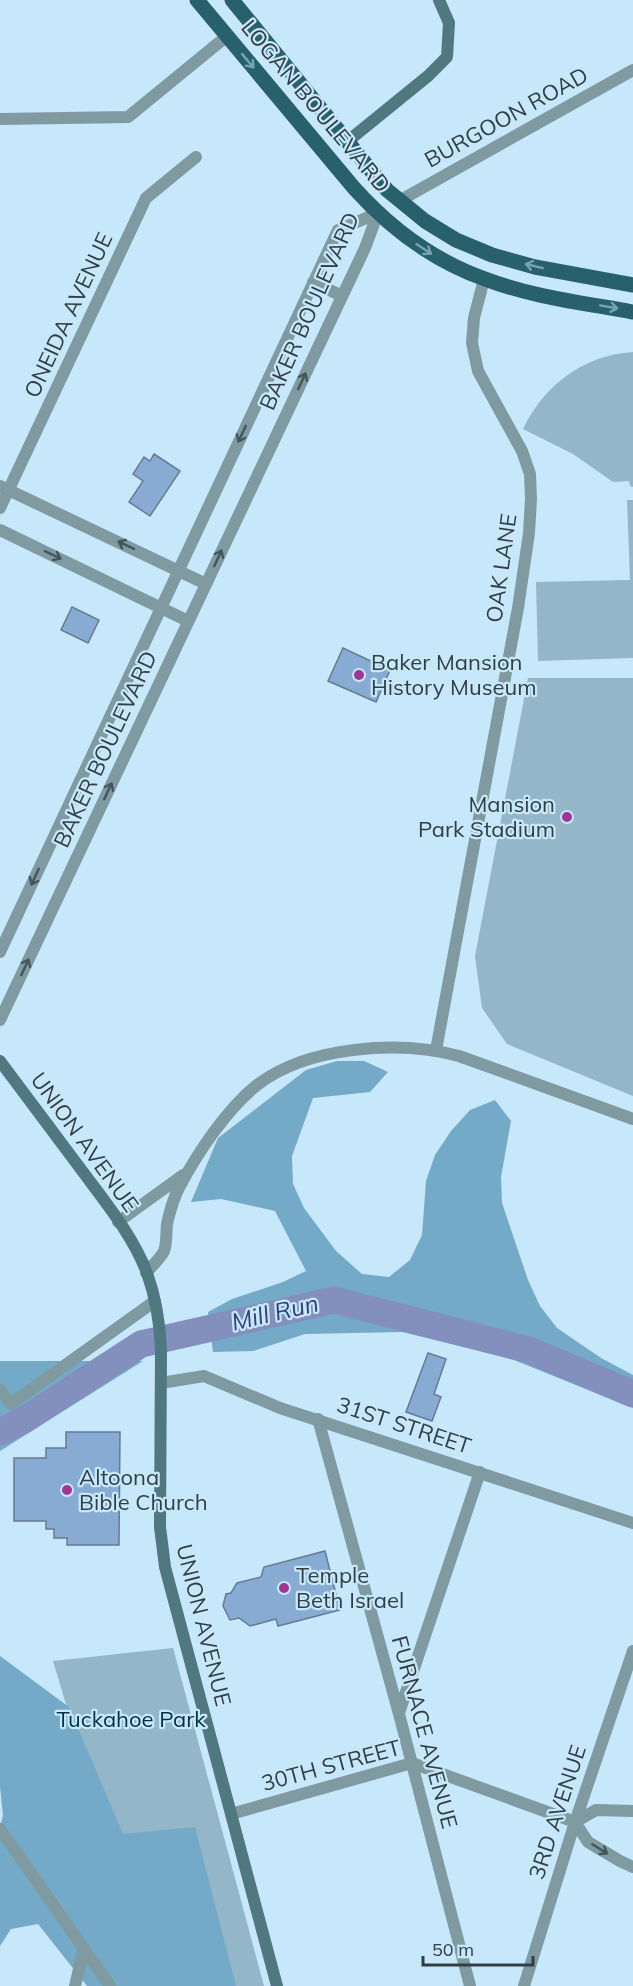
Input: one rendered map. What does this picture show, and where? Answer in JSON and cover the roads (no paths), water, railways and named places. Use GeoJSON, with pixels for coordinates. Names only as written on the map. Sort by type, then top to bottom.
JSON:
{"type":"FeatureCollection","features":[{"type":"Feature","properties":{"kind":"main road","name":"LOGAN BOULEVARD"},"geometry":{"type":"LineString","coordinates":[[197,0],[354,188],[378,213],[403,234],[438,258],[484,279],[528,292],[633,312]]}},
{"type":"Feature","properties":{"kind":"main road","name":"LOGAN BOULEVARD"},"geometry":{"type":"LineString","coordinates":[[232,0],[387,190],[425,221],[448,235],[492,255],[535,267],[633,285]]}},
{"type":"Feature","properties":{"kind":"main road"},"geometry":{"type":"LineString","coordinates":[[348,141],[428,76],[447,57],[449,23],[439,0]]}},
{"type":"Feature","properties":{"kind":"main road"},"geometry":{"type":"LineString","coordinates":[[378,213],[399,201]]}},
{"type":"Feature","properties":{"kind":"main road","name":"UNION AVENUE"},"geometry":{"type":"LineString","coordinates":[[0,1061],[135,1248],[155,1301],[161,1350],[160,1527],[165,1567],[277,1986]]}},
{"type":"Feature","properties":{"kind":"street"},"geometry":{"type":"LineString","coordinates":[[0,119],[128,117],[227,36]]}},
{"type":"Feature","properties":{"kind":"street","name":"BURGOON ROAD"},"geometry":{"type":"LineString","coordinates":[[399,201],[633,70]]}},
{"type":"Feature","properties":{"kind":"street","name":"ONEIDA AVENUE"},"geometry":{"type":"LineString","coordinates":[[0,508],[4,488],[146,198],[196,157]]}},
{"type":"Feature","properties":{"kind":"street","name":"BAKER BOULEVARD"},"geometry":{"type":"LineString","coordinates":[[0,952],[338,230],[378,213]]}},
{"type":"Feature","properties":{"kind":"street","name":"BAKER BOULEVARD"},"geometry":{"type":"LineString","coordinates":[[0,1020],[365,248],[378,213]]}},
{"type":"Feature","properties":{"kind":"street","name":"OAK LANE"},"geometry":{"type":"LineString","coordinates":[[436,1050],[518,608],[530,522],[530,474],[522,451],[478,371],[472,343],[474,318],[484,279]]}},
{"type":"Feature","properties":{"kind":"street"},"geometry":{"type":"LineString","coordinates":[[313,282],[342,296]]}},
{"type":"Feature","properties":{"kind":"street"},"geometry":{"type":"LineString","coordinates":[[4,488],[206,584]]}},
{"type":"Feature","properties":{"kind":"street"},"geometry":{"type":"LineString","coordinates":[[0,530],[188,621]]}},
{"type":"Feature","properties":{"kind":"street"},"geometry":{"type":"LineString","coordinates":[[146,1273],[164,1251],[172,1202],[216,1129],[239,1102],[258,1085],[276,1073],[297,1064],[351,1051],[382,1048],[436,1050],[459,1056],[633,1119]]}},
{"type":"Feature","properties":{"kind":"street"},"geometry":{"type":"LineString","coordinates":[[118,1222],[188,1172]]}},
{"type":"Feature","properties":{"kind":"street"},"geometry":{"type":"LineString","coordinates":[[0,1390],[11,1404],[155,1301]]}},
{"type":"Feature","properties":{"kind":"street","name":"31ST STREET"},"geometry":{"type":"LineString","coordinates":[[161,1383],[204,1376],[280,1408],[633,1522]]}},
{"type":"Feature","properties":{"kind":"street","name":"FURNACE AVENUE"},"geometry":{"type":"LineString","coordinates":[[318,1419],[399,1714],[470,1986]]}},
{"type":"Feature","properties":{"kind":"street"},"geometry":{"type":"LineString","coordinates":[[399,1714],[480,1472]]}},
{"type":"Feature","properties":{"kind":"street","name":"3RD AVENUE"},"geometry":{"type":"LineString","coordinates":[[524,1986],[575,1822],[633,1652]]}},
{"type":"Feature","properties":{"kind":"street","name":"30TH STREET"},"geometry":{"type":"LineString","coordinates":[[231,1814],[412,1763],[575,1822]]}},
{"type":"Feature","properties":{"kind":"street"},"geometry":{"type":"LineString","coordinates":[[633,1811],[596,1810],[575,1822],[588,1842],[633,1867]]}},
{"type":"Feature","properties":{"kind":"street"},"geometry":{"type":"LineString","coordinates":[[0,1829],[110,1986]]}},
{"type":"Feature","properties":{"kind":"street"},"geometry":{"type":"LineString","coordinates":[[75,1986],[84,1947]]}},
{"type":"Feature","properties":{"kind":"waterway","name":"Mill Run"},"geometry":{"type":"LineString","coordinates":[[0,1432],[24,1420],[141,1344],[334,1300],[529,1350],[633,1394]]}},
{"type":"Feature","properties":{"kind":"place","name":"Baker Mansion History Museum"},"geometry":{"type":"Point","coordinates":[359,675]}},
{"type":"Feature","properties":{"kind":"place","name":"Mansion Park Stadium"},"geometry":{"type":"Point","coordinates":[567,817]}},
{"type":"Feature","properties":{"kind":"place","name":"Altoona Bible Church"},"geometry":{"type":"Point","coordinates":[67,1490]}},
{"type":"Feature","properties":{"kind":"place","name":"Temple Beth Israel"},"geometry":{"type":"Point","coordinates":[284,1588]}},
{"type":"Feature","properties":{"kind":"park label","name":"Tuckahoe Park"},"geometry":{"type":"Point","coordinates":[131,1719]}}]}
